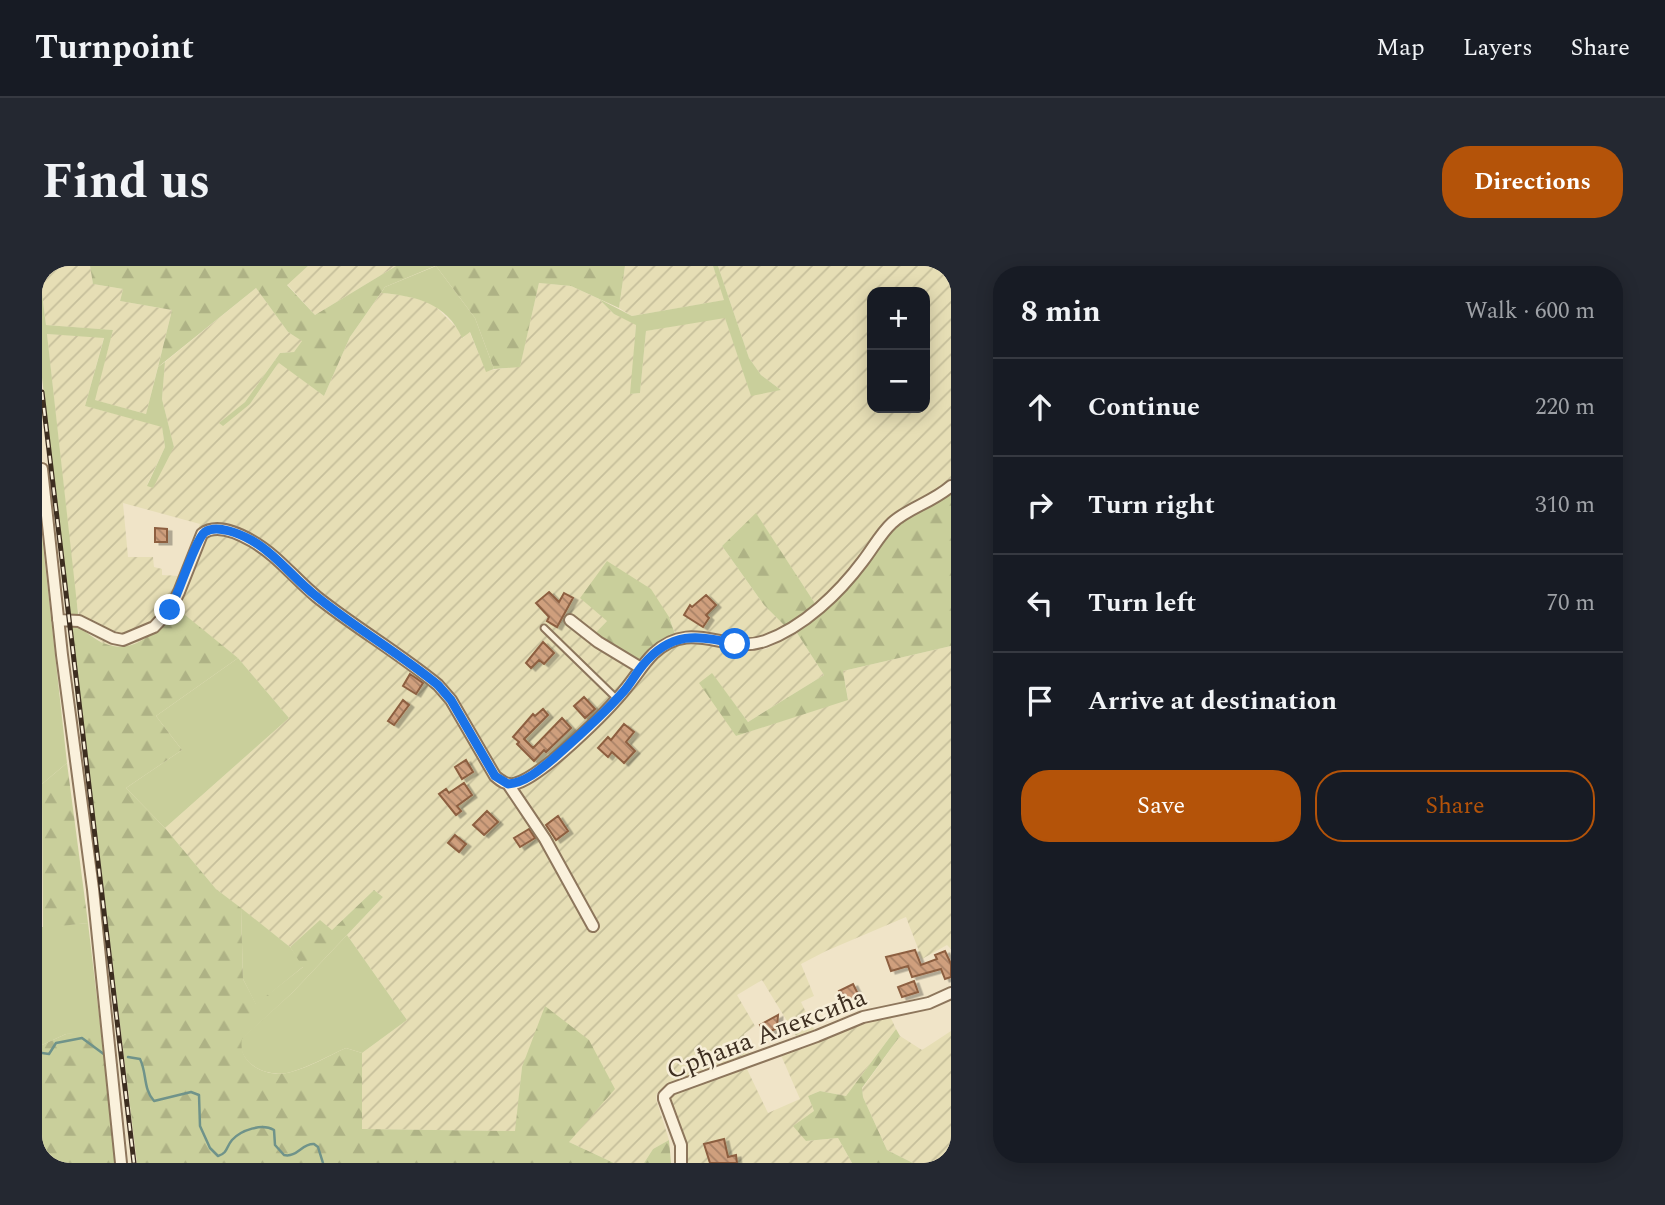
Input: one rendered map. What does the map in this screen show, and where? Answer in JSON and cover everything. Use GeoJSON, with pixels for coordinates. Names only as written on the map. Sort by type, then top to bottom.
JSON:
{"type":"FeatureCollection","features":[{"type":"Feature","properties":{"kind":"street"},"geometry":{"type":"LineString","coordinates":[[42,469],[58,620],[93,889],[121,1163]]}},
{"type":"Feature","properties":{"kind":"street"},"geometry":{"type":"LineString","coordinates":[[508,784],[520,782],[545,765],[617,699],[640,668],[662,647],[686,636],[746,645],[767,641],[786,631],[825,602],[845,582],[892,523],[951,486]]}},
{"type":"Feature","properties":{"kind":"street"},"geometry":{"type":"LineString","coordinates":[[58,620],[79,621],[113,638],[123,640],[136,636],[154,627],[170,610],[202,534],[210,529],[239,534],[261,547],[315,595],[438,685],[451,700],[495,776],[508,784],[545,839],[593,926]]}},
{"type":"Feature","properties":{"kind":"street"},"geometry":{"type":"LineString","coordinates":[[570,620],[588,636],[640,668]]}},
{"type":"Feature","properties":{"kind":"street","name":"Срђана Алексића"},"geometry":{"type":"LineString","coordinates":[[681,1163],[681,1146],[664,1100],[664,1096],[671,1089],[863,1017],[929,1003],[951,993]]}},
{"type":"Feature","properties":{"kind":"lane"},"geometry":{"type":"LineString","coordinates":[[544,628],[617,699]]}},
{"type":"Feature","properties":{"kind":"shaded area"},"geometry":{"type":"Polygon","coordinates":[[[42,266],[90,266],[93,284],[123,289],[120,301],[172,310],[146,414],[94,400],[113,330],[46,325],[42,266]]]}},
{"type":"Feature","properties":{"kind":"shaded area"},"geometry":{"type":"Polygon","coordinates":[[[308,266],[396,266],[315,315],[287,284],[308,266]]]}},
{"type":"Feature","properties":{"kind":"shaded area"},"geometry":{"type":"Polygon","coordinates":[[[625,266],[713,266],[725,300],[632,316],[619,308],[625,266]]]}},
{"type":"Feature","properties":{"kind":"shaded area"},"geometry":{"type":"Polygon","coordinates":[[[718,266],[951,266],[951,481],[931,494],[816,605],[756,514],[722,546],[764,605],[786,627],[765,639],[677,638],[669,617],[607,621],[590,640],[659,652],[691,642],[707,642],[724,649],[744,652],[766,649],[797,633],[824,675],[748,722],[712,674],[736,736],[848,699],[843,671],[951,646],[951,949],[947,945],[922,959],[906,917],[801,964],[814,996],[801,1002],[816,1033],[798,1039],[762,980],[737,995],[755,1026],[744,1034],[750,1058],[657,1093],[656,1099],[669,1140],[653,1149],[644,1163],[614,1163],[569,1142],[522,1067],[516,1131],[362,1129],[362,1053],[407,1020],[347,935],[383,897],[374,890],[332,930],[320,921],[290,947],[216,889],[165,828],[289,718],[238,658],[174,607],[162,625],[145,639],[128,646],[106,645],[82,628],[76,600],[47,334],[104,337],[85,406],[162,426],[165,447],[147,485],[174,447],[162,399],[165,362],[256,288],[288,332],[303,341],[294,352],[280,353],[245,402],[220,423],[250,404],[279,362],[324,396],[350,337],[381,293],[431,302],[458,329],[463,338],[469,331],[486,371],[520,366],[539,283],[571,286],[599,299],[614,314],[636,324],[631,394],[640,393],[646,331],[725,317],[751,395],[781,390],[761,375],[749,358],[718,266]],[[123,503],[128,557],[153,557],[154,567],[162,569],[162,575],[179,576],[200,524],[123,503]]]}},
{"type":"Feature","properties":{"kind":"shaded area"},"geometry":{"type":"Polygon","coordinates":[[[890,1016],[896,1029],[846,1096],[820,1091],[808,1096],[814,1111],[806,1141],[838,1138],[852,1163],[678,1163],[679,1153],[664,1097],[746,1067],[768,1113],[800,1099],[780,1053],[868,1020],[890,1016]]]}},
{"type":"Feature","properties":{"kind":"shaded area"},"geometry":{"type":"Polygon","coordinates":[[[951,1031],[951,1163],[913,1163],[887,1150],[863,1097],[862,1089],[900,1036],[922,1050],[951,1031]]]}},
{"type":"Feature","properties":{"kind":"green space"},"geometry":{"type":"Polygon","coordinates":[[[90,266],[308,266],[287,285],[315,315],[396,266],[435,266],[385,287],[350,337],[324,396],[275,360],[280,353],[294,352],[302,341],[288,332],[256,288],[158,367],[172,310],[120,301],[123,289],[93,284],[90,266]]]}},
{"type":"Feature","properties":{"kind":"green space"},"geometry":{"type":"Polygon","coordinates":[[[436,266],[475,318],[494,369],[486,372],[470,332],[462,338],[456,326],[439,309],[418,299],[381,293],[385,287],[436,266]]]}},
{"type":"Feature","properties":{"kind":"green space"},"geometry":{"type":"Polygon","coordinates":[[[436,266],[625,266],[619,308],[571,286],[539,283],[520,367],[494,369],[475,318],[436,266]]]}},
{"type":"Feature","properties":{"kind":"green space"},"geometry":{"type":"Polygon","coordinates":[[[713,266],[718,266],[749,358],[761,375],[781,390],[751,396],[725,318],[646,331],[640,393],[630,394],[636,325],[614,314],[599,299],[632,316],[724,300],[713,266]]]}},
{"type":"Feature","properties":{"kind":"green space"},"geometry":{"type":"Polygon","coordinates":[[[42,293],[46,325],[113,330],[95,400],[146,414],[158,367],[165,362],[162,399],[174,447],[153,488],[147,486],[165,447],[162,427],[85,406],[104,338],[47,334],[79,622],[71,620],[42,378],[42,293]]]}},
{"type":"Feature","properties":{"kind":"green space"},"geometry":{"type":"Polygon","coordinates":[[[275,360],[279,362],[250,404],[223,426],[219,423],[245,402],[275,360]]]}},
{"type":"Feature","properties":{"kind":"green space"},"geometry":{"type":"Polygon","coordinates":[[[951,481],[951,646],[843,671],[848,700],[736,736],[699,683],[712,673],[748,722],[824,675],[797,633],[786,627],[764,605],[722,546],[756,513],[816,605],[857,564],[875,534],[890,518],[951,481]]]}},
{"type":"Feature","properties":{"kind":"green space"},"geometry":{"type":"Polygon","coordinates":[[[42,536],[67,763],[42,784],[42,536]]]}},
{"type":"Feature","properties":{"kind":"green space"},"geometry":{"type":"Polygon","coordinates":[[[607,561],[651,589],[669,617],[679,645],[659,652],[646,664],[589,640],[607,621],[580,598],[607,561]]]}},
{"type":"Feature","properties":{"kind":"green space"},"geometry":{"type":"Polygon","coordinates":[[[174,606],[238,658],[156,716],[182,750],[126,788],[165,828],[216,889],[241,908],[243,979],[256,1004],[303,967],[290,947],[320,920],[332,930],[374,890],[383,897],[292,993],[242,1039],[244,1056],[256,1068],[282,1074],[305,1067],[346,1048],[362,1053],[362,1129],[515,1131],[522,1067],[545,1006],[589,1040],[615,1089],[569,1142],[614,1163],[137,1163],[71,625],[106,644],[127,646],[146,638],[162,623],[174,606]]]}},
{"type":"Feature","properties":{"kind":"green space"},"geometry":{"type":"Polygon","coordinates":[[[238,658],[289,718],[165,828],[126,788],[182,750],[156,716],[238,658]]]}},
{"type":"Feature","properties":{"kind":"green space"},"geometry":{"type":"Polygon","coordinates":[[[67,763],[88,923],[43,928],[42,784],[67,763]]]}},
{"type":"Feature","properties":{"kind":"green space"},"geometry":{"type":"Polygon","coordinates":[[[241,908],[290,947],[304,966],[256,1005],[243,979],[241,908]]]}},
{"type":"Feature","properties":{"kind":"green space"},"geometry":{"type":"Polygon","coordinates":[[[88,923],[101,1032],[66,1034],[42,1045],[42,927],[88,923]]]}},
{"type":"Feature","properties":{"kind":"green space"},"geometry":{"type":"Polygon","coordinates":[[[347,935],[407,1020],[362,1053],[346,1048],[305,1067],[282,1074],[256,1068],[244,1056],[241,1039],[292,993],[347,935]]]}},
{"type":"Feature","properties":{"kind":"green space"},"geometry":{"type":"Polygon","coordinates":[[[896,1029],[900,1036],[862,1088],[863,1097],[887,1150],[913,1163],[852,1163],[838,1138],[806,1141],[793,1126],[814,1111],[808,1096],[820,1091],[846,1096],[896,1029]]]}},
{"type":"Feature","properties":{"kind":"green space"},"geometry":{"type":"Polygon","coordinates":[[[101,1032],[115,1163],[42,1163],[42,1045],[66,1034],[101,1032]]]}},
{"type":"Feature","properties":{"kind":"green space"},"geometry":{"type":"Polygon","coordinates":[[[669,1140],[671,1163],[644,1163],[653,1149],[669,1140]]]}},
{"type":"Feature","properties":{"kind":"building"},"geometry":{"type":"Polygon","coordinates":[[[155,528],[167,529],[167,542],[155,542],[155,528]]]}},
{"type":"Feature","properties":{"kind":"building"},"geometry":{"type":"Polygon","coordinates":[[[549,592],[559,602],[564,593],[573,598],[557,627],[547,621],[549,617],[536,603],[549,592]]]}},
{"type":"Feature","properties":{"kind":"building"},"geometry":{"type":"Polygon","coordinates":[[[706,595],[716,605],[706,615],[709,618],[703,627],[684,615],[690,605],[692,607],[706,595]]]}},
{"type":"Feature","properties":{"kind":"building"},"geometry":{"type":"Polygon","coordinates":[[[543,642],[554,653],[544,664],[539,660],[531,668],[526,663],[543,642]]]}},
{"type":"Feature","properties":{"kind":"building"},"geometry":{"type":"Polygon","coordinates":[[[410,674],[423,683],[416,694],[403,686],[410,674]]]}},
{"type":"Feature","properties":{"kind":"building"},"geometry":{"type":"Polygon","coordinates":[[[584,697],[595,709],[585,718],[574,706],[584,697]]]}},
{"type":"Feature","properties":{"kind":"building"},"geometry":{"type":"Polygon","coordinates":[[[403,700],[409,705],[394,725],[388,721],[403,700]]]}},
{"type":"Feature","properties":{"kind":"building"},"geometry":{"type":"Polygon","coordinates":[[[543,709],[548,715],[524,739],[533,748],[562,718],[571,728],[534,761],[513,737],[533,714],[535,716],[543,709]]]}},
{"type":"Feature","properties":{"kind":"building"},"geometry":{"type":"Polygon","coordinates":[[[624,724],[634,732],[626,742],[635,751],[624,763],[612,752],[608,757],[598,748],[608,737],[611,740],[624,724]]]}},
{"type":"Feature","properties":{"kind":"building"},"geometry":{"type":"Polygon","coordinates":[[[466,760],[473,772],[462,779],[455,767],[466,760]]]}},
{"type":"Feature","properties":{"kind":"building"},"geometry":{"type":"Polygon","coordinates":[[[464,783],[472,795],[457,806],[461,811],[456,815],[439,794],[446,789],[449,793],[464,783]]]}},
{"type":"Feature","properties":{"kind":"building"},"geometry":{"type":"Polygon","coordinates":[[[487,811],[498,822],[484,835],[473,825],[487,811]]]}},
{"type":"Feature","properties":{"kind":"building"},"geometry":{"type":"Polygon","coordinates":[[[558,816],[568,831],[556,840],[546,825],[558,816]]]}},
{"type":"Feature","properties":{"kind":"building"},"geometry":{"type":"Polygon","coordinates":[[[529,829],[535,838],[520,847],[514,838],[529,829]]]}},
{"type":"Feature","properties":{"kind":"building"},"geometry":{"type":"Polygon","coordinates":[[[455,835],[466,844],[459,852],[448,843],[455,835]]]}},
{"type":"Feature","properties":{"kind":"building"},"geometry":{"type":"Polygon","coordinates":[[[915,950],[921,965],[937,959],[935,955],[945,951],[951,964],[951,977],[945,979],[941,969],[912,977],[908,966],[891,971],[886,957],[915,950]]]}},
{"type":"Feature","properties":{"kind":"building"},"geometry":{"type":"Polygon","coordinates":[[[914,981],[918,992],[902,997],[898,987],[914,981]]]}},
{"type":"Feature","properties":{"kind":"building"},"geometry":{"type":"Polygon","coordinates":[[[853,984],[859,996],[845,1003],[839,991],[853,984]]]}},
{"type":"Feature","properties":{"kind":"building"},"geometry":{"type":"Polygon","coordinates":[[[778,1015],[777,1028],[765,1034],[760,1025],[778,1015]]]}},
{"type":"Feature","properties":{"kind":"building"},"geometry":{"type":"Polygon","coordinates":[[[724,1139],[728,1157],[736,1155],[737,1163],[710,1163],[704,1144],[724,1139]]]}},
{"type":"Feature","properties":{"kind":"waterway"},"geometry":{"type":"LineString","coordinates":[[42,1053],[49,1054],[56,1043],[82,1038],[105,1055]]}},
{"type":"Feature","properties":{"kind":"waterway"},"geometry":{"type":"LineString","coordinates":[[128,1057],[140,1059],[148,1091],[154,1101],[191,1092],[199,1095],[200,1126],[210,1148],[218,1156],[224,1153],[232,1140],[241,1133],[264,1127],[274,1130],[275,1145],[284,1155],[314,1144],[318,1147],[323,1163]]}},
{"type":"Feature","properties":{"kind":"railway"},"geometry":{"type":"LineString","coordinates":[[42,392],[134,1163]]}},
{"type":"Feature","properties":{"kind":"route"},"geometry":{"type":"LineString","coordinates":[[170,610],[202,534],[210,529],[217,529],[251,540],[362,632],[438,685],[451,700],[495,776],[508,784],[520,782],[534,774],[559,753],[617,699],[646,661],[662,647],[686,636],[735,644]]}}]}
